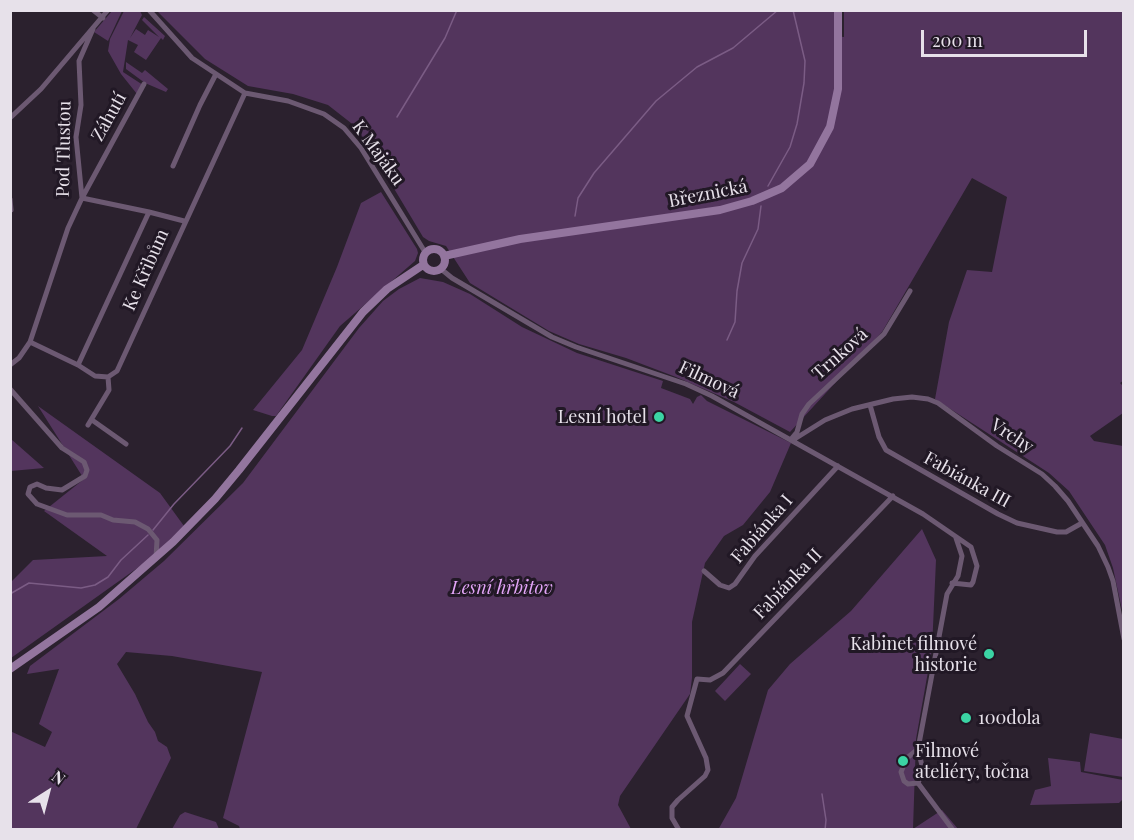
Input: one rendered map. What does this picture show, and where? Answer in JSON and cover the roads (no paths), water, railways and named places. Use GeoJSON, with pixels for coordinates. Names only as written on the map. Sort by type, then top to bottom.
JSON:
{"type":"FeatureCollection","features":[{"type":"Feature","properties":{"kind":"main road","name":"Březnická"},"geometry":{"type":"LineString","coordinates":[[425,252],[436,249],[444,256],[520,239],[720,210],[752,201],[782,188],[810,164],[830,127],[838,89],[838,10]]}},
{"type":"Feature","properties":{"kind":"main road"},"geometry":{"type":"LineString","coordinates":[[425,252],[423,265],[432,272],[441,269],[445,262],[444,256]]}},
{"type":"Feature","properties":{"kind":"main road"},"geometry":{"type":"LineString","coordinates":[[10,669],[91,612],[156,559],[221,492],[363,312],[387,289],[423,265]]}},
{"type":"Feature","properties":{"kind":"street"},"geometry":{"type":"LineString","coordinates":[[93,10],[103,18]]}},
{"type":"Feature","properties":{"kind":"street"},"geometry":{"type":"LineString","coordinates":[[10,118],[41,89],[108,10]]}},
{"type":"Feature","properties":{"kind":"street","name":"K Majáku"},"geometry":{"type":"LineString","coordinates":[[149,10],[192,58],[244,93],[288,101],[324,114],[344,128],[361,148],[425,252]]}},
{"type":"Feature","properties":{"kind":"street","name":"Pod Tlustou"},"geometry":{"type":"LineString","coordinates":[[10,364],[19,358],[30,342],[68,228],[82,198],[77,147],[81,105],[79,61],[93,29]]}},
{"type":"Feature","properties":{"kind":"street"},"geometry":{"type":"LineString","coordinates":[[173,166],[216,74]]}},
{"type":"Feature","properties":{"kind":"street","name":"Záhutí"},"geometry":{"type":"LineString","coordinates":[[82,198],[144,84]]}},
{"type":"Feature","properties":{"kind":"street","name":"Ke Křibům"},"geometry":{"type":"LineString","coordinates":[[108,377],[117,371],[244,93]]}},
{"type":"Feature","properties":{"kind":"street"},"geometry":{"type":"LineString","coordinates":[[82,198],[184,221]]}},
{"type":"Feature","properties":{"kind":"street"},"geometry":{"type":"LineString","coordinates":[[10,199],[11,210]]}},
{"type":"Feature","properties":{"kind":"street"},"geometry":{"type":"LineString","coordinates":[[78,365],[150,212]]}},
{"type":"Feature","properties":{"kind":"street","name":"Filmová"},"geometry":{"type":"LineString","coordinates":[[441,269],[452,278],[552,337],[686,384],[792,439],[893,496],[971,547],[977,566],[971,585],[952,583]]}},
{"type":"Feature","properties":{"kind":"street","name":"Trnková"},"geometry":{"type":"LineString","coordinates":[[792,439],[797,432],[802,414],[809,404],[884,334],[910,291]]}},
{"type":"Feature","properties":{"kind":"street"},"geometry":{"type":"LineString","coordinates":[[30,342],[78,365],[95,376],[108,377],[109,390],[90,423],[126,444]]}},
{"type":"Feature","properties":{"kind":"street"},"geometry":{"type":"LineString","coordinates":[[10,389],[62,448],[84,462],[87,470],[84,476],[62,490],[37,484],[30,487],[28,494],[37,504],[67,515],[102,515],[113,520],[135,522],[148,529],[157,540],[156,559]]}},
{"type":"Feature","properties":{"kind":"street","name":"Vrchy"},"geometry":{"type":"LineString","coordinates":[[792,439],[825,420],[893,399],[912,397],[928,399],[938,404],[997,446],[1042,474],[1062,494],[1098,546],[1113,581],[1124,639]]}},
{"type":"Feature","properties":{"kind":"street","name":"Fabiánka III"},"geometry":{"type":"LineString","coordinates":[[870,405],[879,436],[886,450],[998,514],[1017,524],[1057,532],[1066,532],[1082,523]]}},
{"type":"Feature","properties":{"kind":"street","name":"Fabiánka I"},"geometry":{"type":"LineString","coordinates":[[704,571],[720,585],[729,588],[735,584],[755,556],[838,466]]}},
{"type":"Feature","properties":{"kind":"street","name":"Fabiánka II"},"geometry":{"type":"LineString","coordinates":[[679,830],[672,818],[672,807],[705,776],[708,766],[687,716],[697,679],[710,680],[723,673],[893,496]]}},
{"type":"Feature","properties":{"kind":"street"},"geometry":{"type":"LineString","coordinates":[[918,783],[923,770],[918,749],[947,594],[958,576],[962,556],[956,536]]}},
{"type":"Feature","properties":{"kind":"street"},"geometry":{"type":"LineString","coordinates":[[918,749],[907,758],[901,772],[904,781],[908,784],[918,783]]}},
{"type":"Feature","properties":{"kind":"street"},"geometry":{"type":"LineString","coordinates":[[918,783],[953,830]]}},
{"type":"Feature","properties":{"kind":"waterway"},"geometry":{"type":"LineString","coordinates":[[397,117],[445,38],[457,10]]}},
{"type":"Feature","properties":{"kind":"waterway"},"geometry":{"type":"LineString","coordinates":[[575,216],[578,198],[594,173],[656,101],[697,67],[733,48],[778,10]]}},
{"type":"Feature","properties":{"kind":"waterway"},"geometry":{"type":"LineString","coordinates":[[768,186],[790,147],[797,124],[804,83],[805,61],[793,10]]}},
{"type":"Feature","properties":{"kind":"waterway"},"geometry":{"type":"LineString","coordinates":[[727,340],[735,322],[742,263],[758,229],[761,206]]}},
{"type":"Feature","properties":{"kind":"waterway"},"geometry":{"type":"LineString","coordinates":[[153,530],[174,504],[230,446],[242,428]]}},
{"type":"Feature","properties":{"kind":"waterway"},"geometry":{"type":"LineString","coordinates":[[10,594],[29,583],[81,588],[95,585],[108,577],[121,560],[148,535]]}},
{"type":"Feature","properties":{"kind":"waterway"},"geometry":{"type":"LineString","coordinates":[[822,794],[826,820],[825,830]]}},
{"type":"Feature","properties":{"kind":"place","name":"Lesní hotel"},"geometry":{"type":"Point","coordinates":[659,417]}},
{"type":"Feature","properties":{"kind":"place","name":"Kabinet filmové historie"},"geometry":{"type":"Point","coordinates":[989,654]}},
{"type":"Feature","properties":{"kind":"place","name":"100dola"},"geometry":{"type":"Point","coordinates":[966,718]}},
{"type":"Feature","properties":{"kind":"place","name":"Filmové ateliéry, točna"},"geometry":{"type":"Point","coordinates":[903,761]}},
{"type":"Feature","properties":{"kind":"park label","name":"Lesní hřbitov"},"geometry":{"type":"Point","coordinates":[502,588]}}]}
